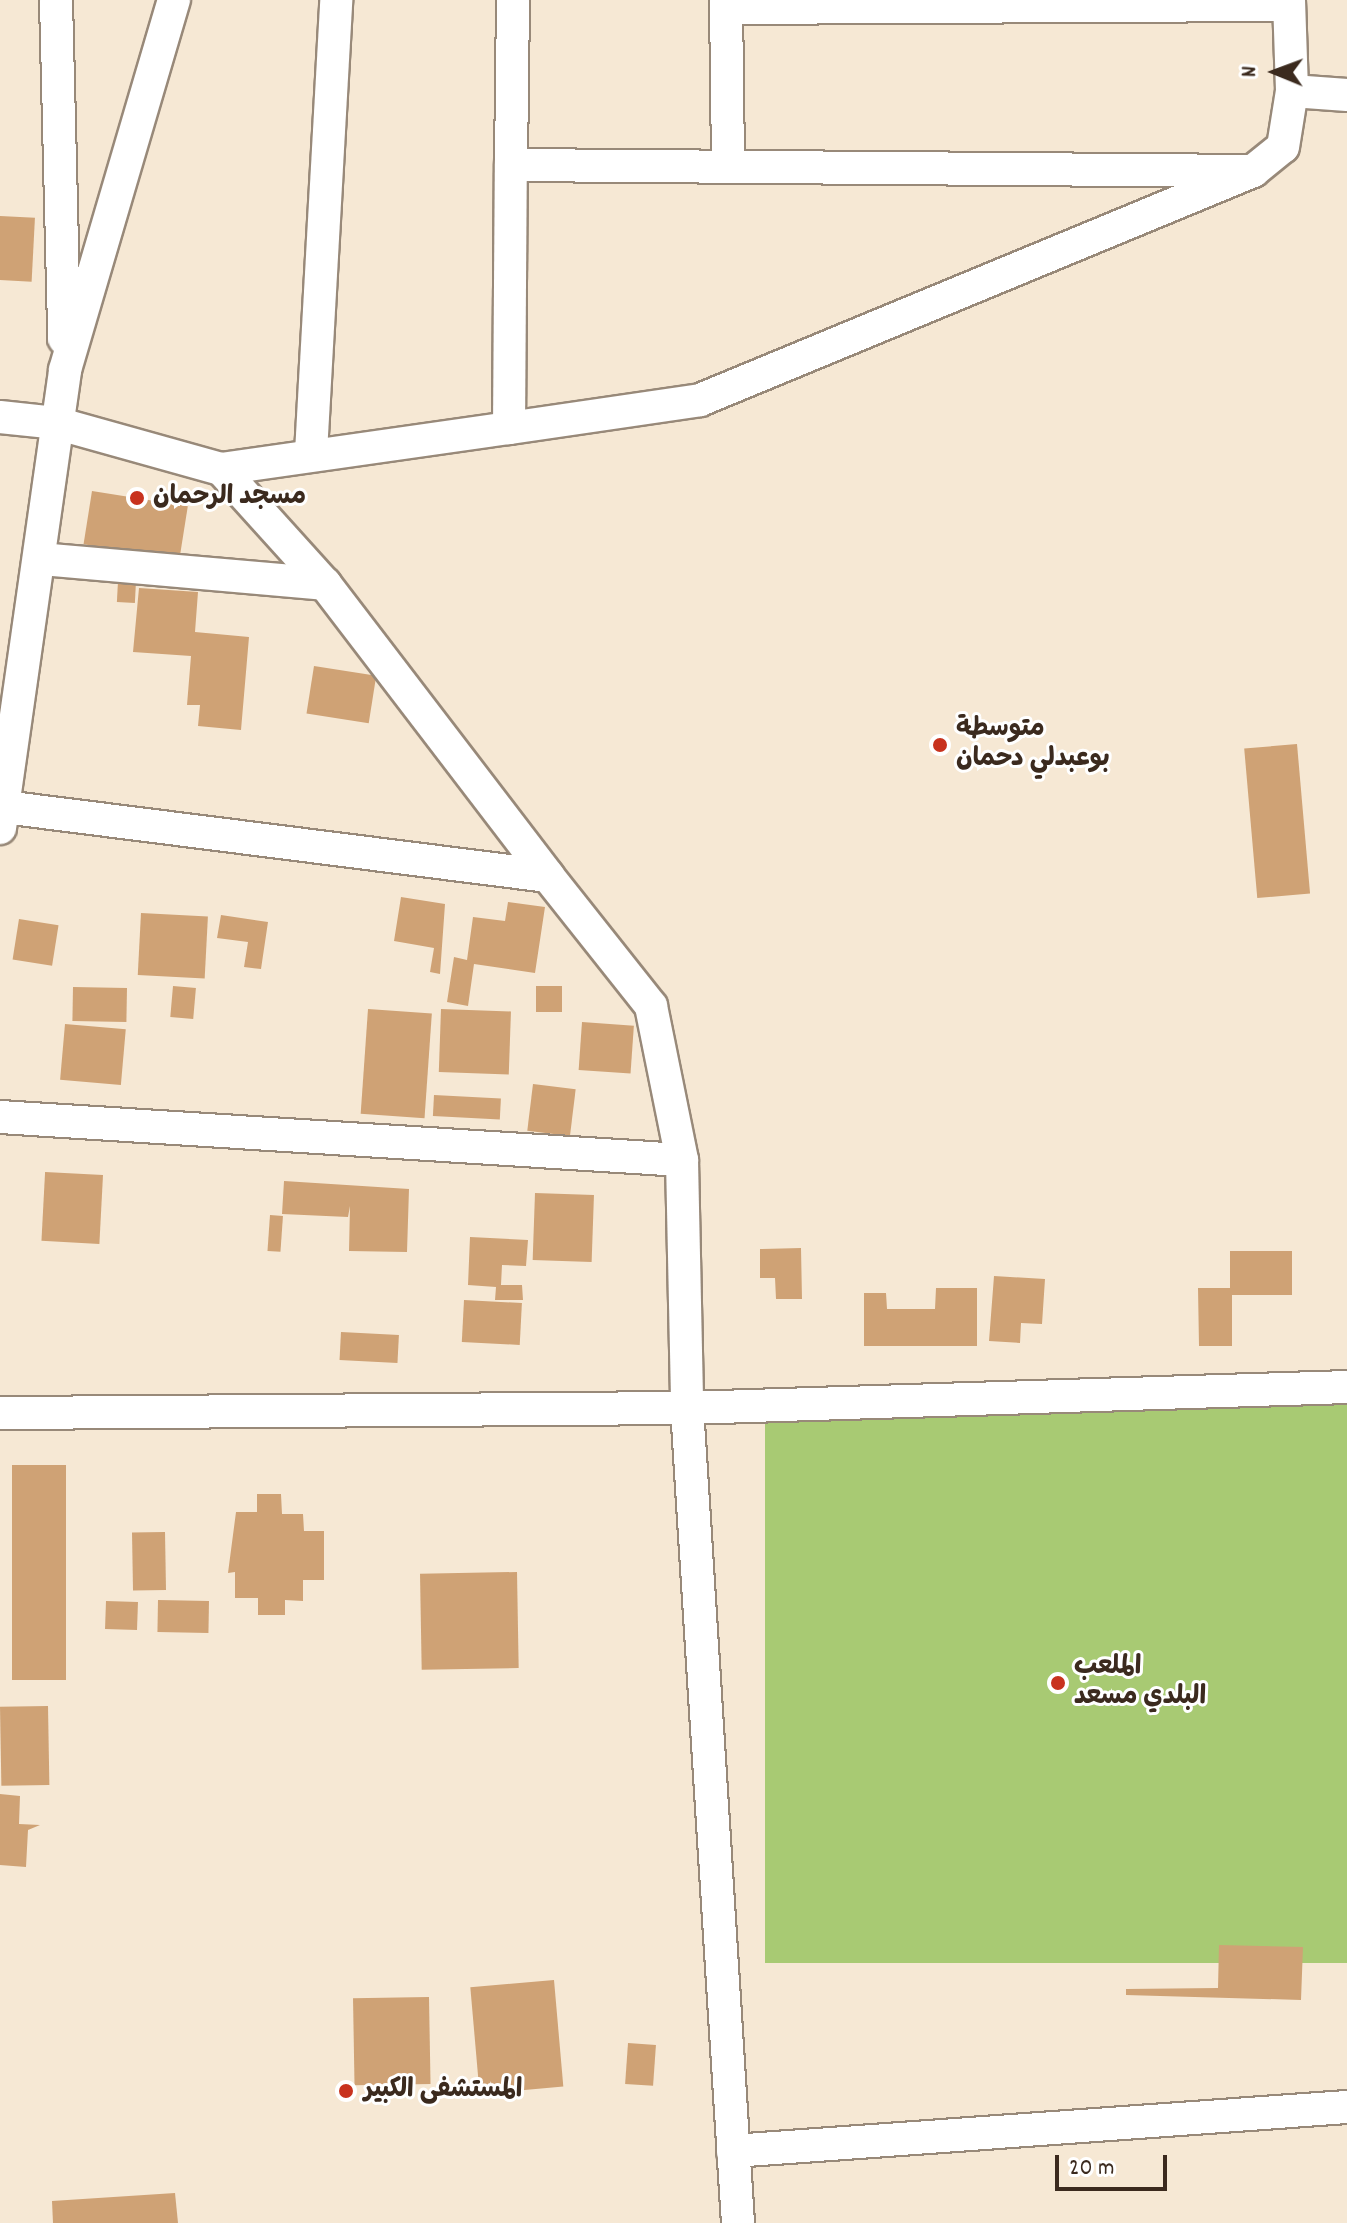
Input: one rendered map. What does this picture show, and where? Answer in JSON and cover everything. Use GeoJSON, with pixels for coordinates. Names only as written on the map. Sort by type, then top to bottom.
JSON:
{"type":"FeatureCollection","features":[{"type":"Feature","properties":{"kind":"street"},"geometry":{"type":"LineString","coordinates":[[56,0],[65,370]]}},
{"type":"Feature","properties":{"kind":"street"},"geometry":{"type":"LineString","coordinates":[[174,0],[65,370],[41,559],[10,709],[2,818],[548,876]]}},
{"type":"Feature","properties":{"kind":"street"},"geometry":{"type":"LineString","coordinates":[[311,453],[336,0]]}},
{"type":"Feature","properties":{"kind":"street"},"geometry":{"type":"LineString","coordinates":[[509,428],[513,0]]}},
{"type":"Feature","properties":{"kind":"street"},"geometry":{"type":"LineString","coordinates":[[0,417],[56,423],[221,469],[311,453],[700,400],[1253,171],[1283,147],[1292,91],[1289,3],[726,4],[728,165]]}},
{"type":"Feature","properties":{"kind":"street"},"geometry":{"type":"LineString","coordinates":[[1292,91],[1347,95]]}},
{"type":"Feature","properties":{"kind":"street"},"geometry":{"type":"LineString","coordinates":[[511,165],[1253,171]]}},
{"type":"Feature","properties":{"kind":"street"},"geometry":{"type":"LineString","coordinates":[[221,469],[325,584],[651,1006],[682,1160],[687,1408],[738,2223]]}},
{"type":"Feature","properties":{"kind":"street"},"geometry":{"type":"LineString","coordinates":[[41,559],[325,584]]}},
{"type":"Feature","properties":{"kind":"street"},"geometry":{"type":"LineString","coordinates":[[0,1117],[682,1160]]}},
{"type":"Feature","properties":{"kind":"street"},"geometry":{"type":"LineString","coordinates":[[0,1413],[687,1408],[1347,1387]]}},
{"type":"Feature","properties":{"kind":"street"},"geometry":{"type":"LineString","coordinates":[[733,2151],[1347,2107]]}},
{"type":"Feature","properties":{"kind":"green space","name":"الملعب البلدي مسعد"},"geometry":{"type":"Polygon","coordinates":[[[765,1396],[1347,1396],[1347,1963],[765,1963],[765,1396]]]}},
{"type":"Feature","properties":{"kind":"building"},"geometry":{"type":"Polygon","coordinates":[[[0,216],[35,218],[32,282],[0,280],[0,216]]]}},
{"type":"Feature","properties":{"kind":"building"},"geometry":{"type":"Polygon","coordinates":[[[92,491],[188,506],[179,560],[84,544],[92,491]]]}},
{"type":"Feature","properties":{"kind":"building"},"geometry":{"type":"Polygon","coordinates":[[[118,581],[136,582],[135,603],[117,602],[118,581]]]}},
{"type":"Feature","properties":{"kind":"building"},"geometry":{"type":"Polygon","coordinates":[[[139,588],[198,592],[195,632],[249,637],[241,730],[198,726],[200,705],[187,705],[191,656],[133,652],[139,588]]]}},
{"type":"Feature","properties":{"kind":"building"},"geometry":{"type":"Polygon","coordinates":[[[314,666],[376,676],[369,723],[306,713],[314,666]]]}},
{"type":"Feature","properties":{"kind":"building"},"geometry":{"type":"Polygon","coordinates":[[[1297,744],[1310,893],[1257,898],[1244,749],[1297,744]]]}},
{"type":"Feature","properties":{"kind":"building"},"geometry":{"type":"Polygon","coordinates":[[[401,897],[445,904],[440,974],[430,972],[434,948],[394,941],[401,897]]]}},
{"type":"Feature","properties":{"kind":"building"},"geometry":{"type":"Polygon","coordinates":[[[508,902],[545,907],[535,973],[474,964],[468,1006],[447,1002],[454,957],[467,960],[473,917],[505,921],[508,902]]]}},
{"type":"Feature","properties":{"kind":"building"},"geometry":{"type":"Polygon","coordinates":[[[141,913],[208,917],[205,978],[138,975],[141,913]]]}},
{"type":"Feature","properties":{"kind":"building"},"geometry":{"type":"Polygon","coordinates":[[[221,915],[268,922],[261,969],[244,967],[248,942],[217,938],[221,915]]]}},
{"type":"Feature","properties":{"kind":"building"},"geometry":{"type":"Polygon","coordinates":[[[19,919],[59,925],[52,966],[13,959],[19,919]]]}},
{"type":"Feature","properties":{"kind":"building"},"geometry":{"type":"Polygon","coordinates":[[[173,986],[196,988],[193,1019],[170,1017],[173,986]]]}},
{"type":"Feature","properties":{"kind":"building"},"geometry":{"type":"Polygon","coordinates":[[[536,986],[562,986],[562,1012],[536,1012],[536,986]]]}},
{"type":"Feature","properties":{"kind":"building"},"geometry":{"type":"Polygon","coordinates":[[[73,987],[127,988],[126,1022],[72,1021],[73,987]]]}},
{"type":"Feature","properties":{"kind":"building"},"geometry":{"type":"Polygon","coordinates":[[[368,1009],[432,1013],[425,1118],[361,1114],[368,1009]]]}},
{"type":"Feature","properties":{"kind":"building"},"geometry":{"type":"Polygon","coordinates":[[[441,1009],[511,1011],[509,1074],[439,1072],[441,1009]]]}},
{"type":"Feature","properties":{"kind":"building"},"geometry":{"type":"Polygon","coordinates":[[[582,1022],[634,1026],[631,1074],[579,1070],[582,1022]]]}},
{"type":"Feature","properties":{"kind":"building"},"geometry":{"type":"Polygon","coordinates":[[[65,1024],[126,1029],[121,1085],[60,1080],[65,1024]]]}},
{"type":"Feature","properties":{"kind":"building"},"geometry":{"type":"Polygon","coordinates":[[[533,1084],[576,1089],[570,1136],[527,1131],[533,1084]]]}},
{"type":"Feature","properties":{"kind":"building"},"geometry":{"type":"Polygon","coordinates":[[[434,1095],[501,1099],[500,1119],[433,1116],[434,1095]]]}},
{"type":"Feature","properties":{"kind":"building"},"geometry":{"type":"Polygon","coordinates":[[[45,1172],[103,1175],[99,1244],[41,1241],[45,1172]]]}},
{"type":"Feature","properties":{"kind":"building"},"geometry":{"type":"Polygon","coordinates":[[[284,1181],[409,1189],[407,1252],[349,1251],[350,1206],[348,1217],[282,1214],[284,1181]]]}},
{"type":"Feature","properties":{"kind":"building"},"geometry":{"type":"Polygon","coordinates":[[[535,1193],[594,1195],[592,1262],[533,1260],[535,1193]]]}},
{"type":"Feature","properties":{"kind":"building"},"geometry":{"type":"Polygon","coordinates":[[[270,1215],[283,1216],[280,1252],[267,1251],[270,1215]]]}},
{"type":"Feature","properties":{"kind":"building"},"geometry":{"type":"Polygon","coordinates":[[[470,1237],[528,1240],[526,1266],[502,1265],[501,1285],[522,1285],[523,1300],[495,1300],[496,1287],[468,1285],[470,1237]]]}},
{"type":"Feature","properties":{"kind":"building"},"geometry":{"type":"Polygon","coordinates":[[[801,1248],[802,1299],[776,1299],[775,1278],[760,1278],[760,1249],[801,1248]]]}},
{"type":"Feature","properties":{"kind":"building"},"geometry":{"type":"Polygon","coordinates":[[[1230,1251],[1292,1251],[1292,1295],[1232,1295],[1232,1346],[1199,1346],[1198,1288],[1230,1288],[1230,1251]]]}},
{"type":"Feature","properties":{"kind":"building"},"geometry":{"type":"Polygon","coordinates":[[[994,1276],[1045,1279],[1042,1324],[1021,1323],[1020,1343],[989,1341],[994,1276]]]}},
{"type":"Feature","properties":{"kind":"building"},"geometry":{"type":"Polygon","coordinates":[[[936,1288],[977,1288],[977,1346],[864,1346],[864,1293],[886,1293],[887,1309],[935,1309],[936,1288]]]}},
{"type":"Feature","properties":{"kind":"building"},"geometry":{"type":"Polygon","coordinates":[[[464,1300],[522,1303],[520,1345],[462,1342],[464,1300]]]}},
{"type":"Feature","properties":{"kind":"building"},"geometry":{"type":"Polygon","coordinates":[[[341,1332],[399,1335],[397,1363],[340,1360],[341,1332]]]}},
{"type":"Feature","properties":{"kind":"building"},"geometry":{"type":"Polygon","coordinates":[[[12,1465],[66,1465],[66,1680],[12,1680],[12,1465]]]}},
{"type":"Feature","properties":{"kind":"building"},"geometry":{"type":"Polygon","coordinates":[[[257,1494],[281,1494],[282,1514],[303,1514],[304,1531],[324,1531],[324,1580],[303,1580],[303,1601],[285,1600],[285,1615],[258,1615],[258,1598],[235,1598],[235,1572],[228,1573],[236,1512],[257,1512],[257,1494]]]}},
{"type":"Feature","properties":{"kind":"building"},"geometry":{"type":"Polygon","coordinates":[[[165,1532],[166,1590],[133,1591],[132,1533],[165,1532]]]}},
{"type":"Feature","properties":{"kind":"building"},"geometry":{"type":"Polygon","coordinates":[[[517,1572],[519,1668],[422,1670],[420,1574],[517,1572]]]}},
{"type":"Feature","properties":{"kind":"building"},"geometry":{"type":"Polygon","coordinates":[[[158,1600],[209,1601],[208,1633],[157,1632],[158,1600]]]}},
{"type":"Feature","properties":{"kind":"building"},"geometry":{"type":"Polygon","coordinates":[[[106,1601],[138,1602],[137,1630],[105,1629],[106,1601]]]}},
{"type":"Feature","properties":{"kind":"building"},"geometry":{"type":"Polygon","coordinates":[[[48,1706],[49,1785],[1,1786],[0,1707],[48,1706]]]}},
{"type":"Feature","properties":{"kind":"building"},"geometry":{"type":"Polygon","coordinates":[[[0,1794],[20,1796],[19,1824],[40,1825],[28,1830],[26,1867],[0,1865],[0,1794]]]}},
{"type":"Feature","properties":{"kind":"building"},"geometry":{"type":"Polygon","coordinates":[[[1219,1945],[1303,1947],[1301,2000],[1126,1995],[1126,1989],[1218,1988],[1219,1945]]]}},
{"type":"Feature","properties":{"kind":"building"},"geometry":{"type":"Polygon","coordinates":[[[554,1980],[563,2087],[480,2094],[470,1987],[554,1980]]]}},
{"type":"Feature","properties":{"kind":"building"},"geometry":{"type":"Polygon","coordinates":[[[429,1997],[431,2084],[355,2085],[353,1998],[429,1997]]]}},
{"type":"Feature","properties":{"kind":"building"},"geometry":{"type":"Polygon","coordinates":[[[628,2043],[656,2045],[653,2086],[625,2084],[628,2043]]]}},
{"type":"Feature","properties":{"kind":"building"},"geometry":{"type":"Polygon","coordinates":[[[175,2193],[178,2223],[53,2223],[52,2201],[175,2193]]]}},
{"type":"Feature","properties":{"kind":"place","name":"مسجد الرحمان"},"geometry":{"type":"Point","coordinates":[137,498]}},
{"type":"Feature","properties":{"kind":"place","name":"متوسطة بوعبدلي دحمان"},"geometry":{"type":"Point","coordinates":[940,745]}},
{"type":"Feature","properties":{"kind":"place","name":"الملعب البلدي مسعد"},"geometry":{"type":"Point","coordinates":[1058,1683]}},
{"type":"Feature","properties":{"kind":"place","name":"المستشفى الكبير"},"geometry":{"type":"Point","coordinates":[346,2091]}}]}
